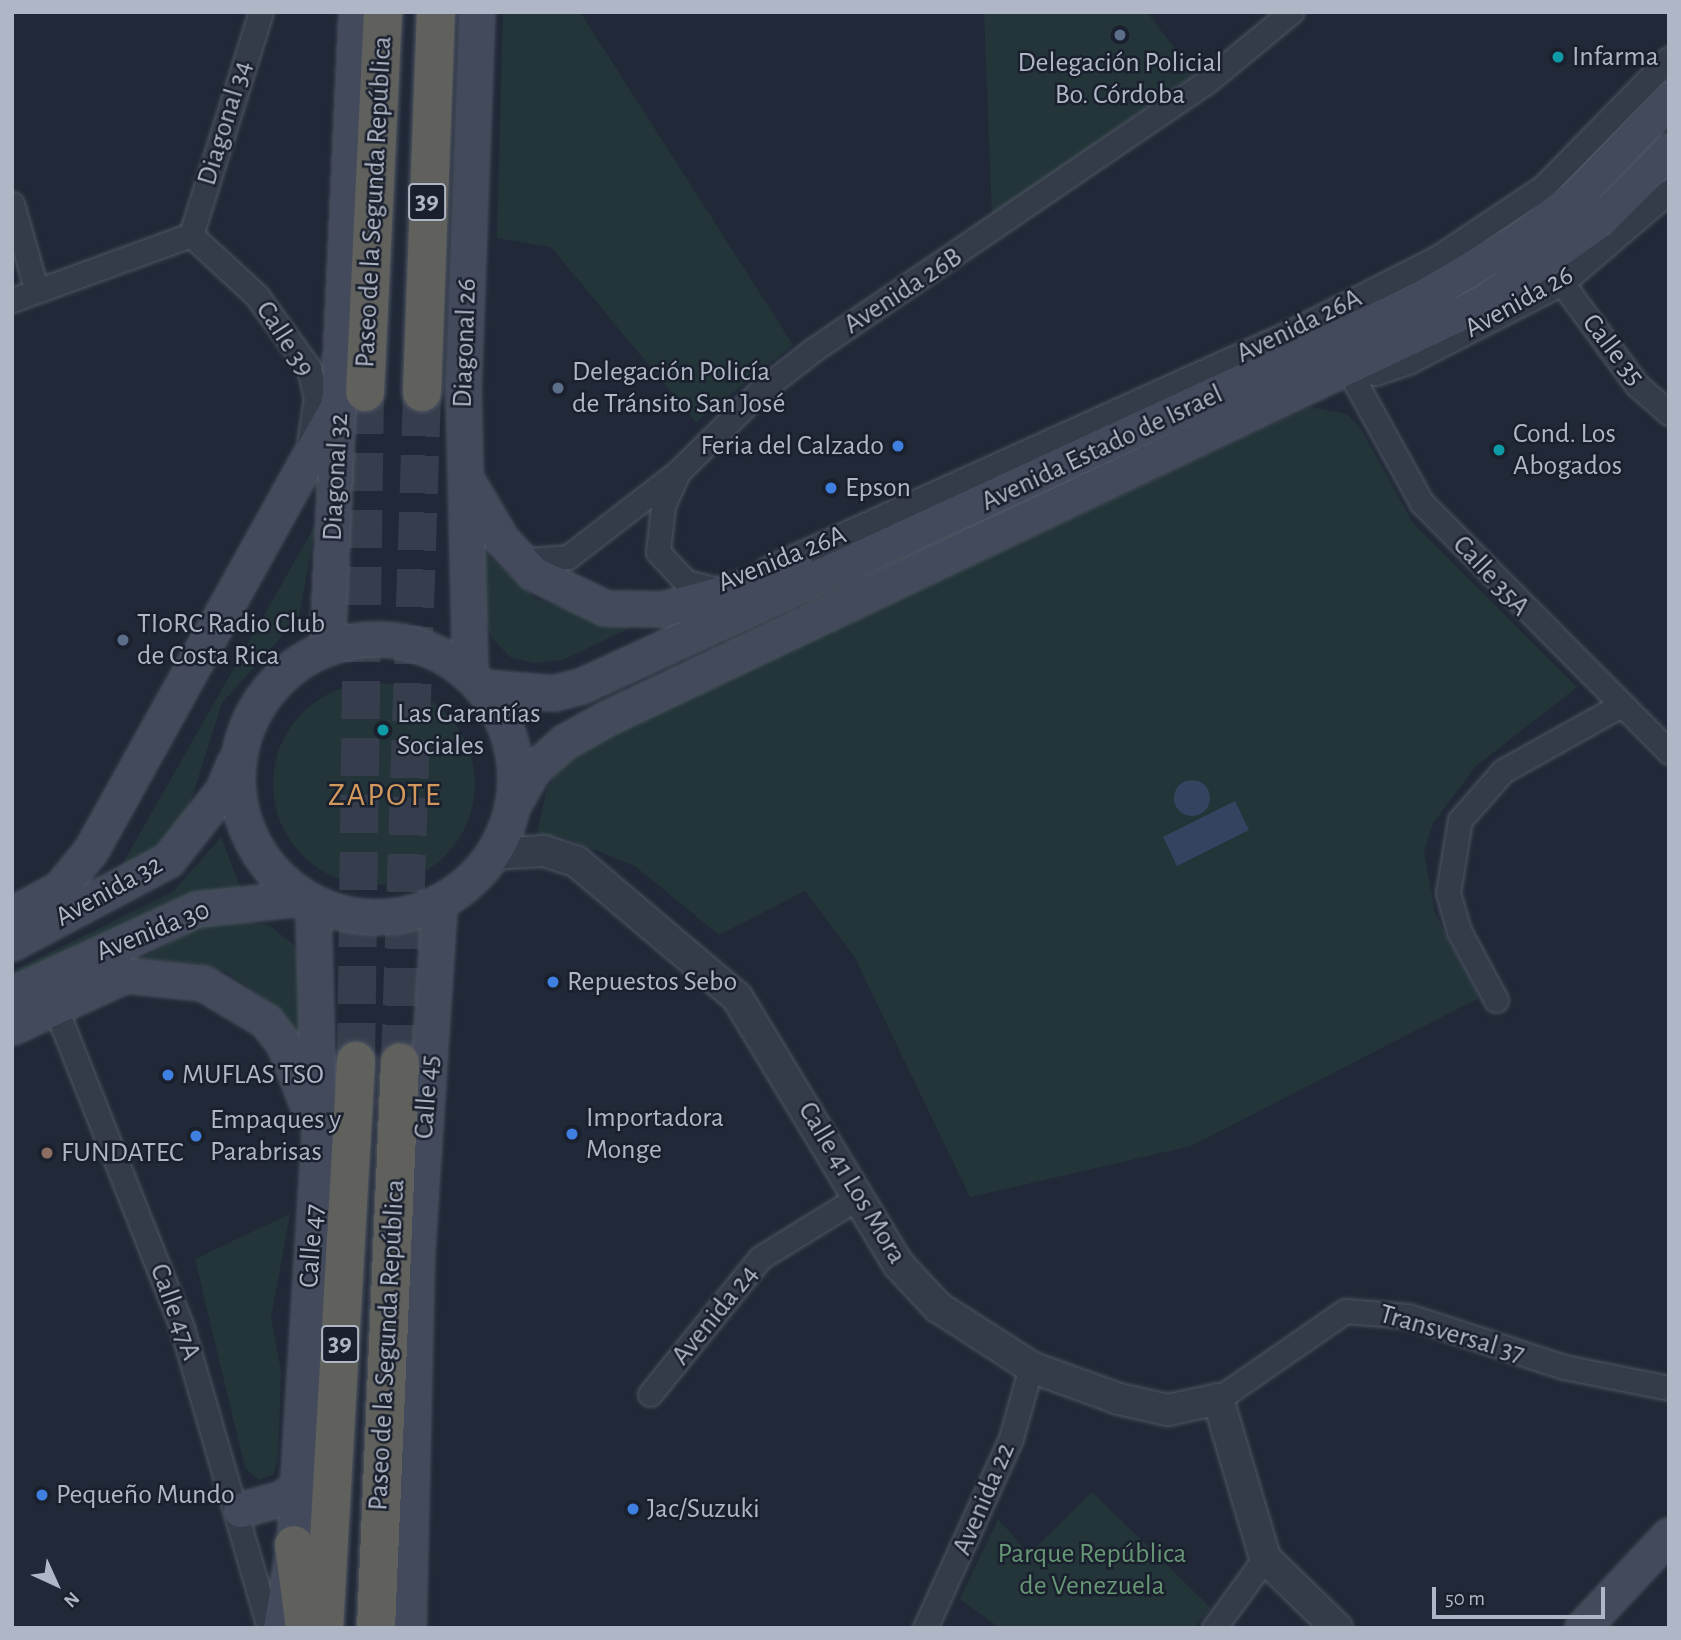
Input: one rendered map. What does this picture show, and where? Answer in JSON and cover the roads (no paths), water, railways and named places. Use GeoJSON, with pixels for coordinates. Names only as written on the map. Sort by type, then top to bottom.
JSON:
{"type":"FeatureCollection","features":[{"type":"Feature","properties":{"kind":"highway","name":"Paseo de la Segunda República"},"geometry":{"type":"LineString","coordinates":[[353,393],[383,12]]}},
{"type":"Feature","properties":{"kind":"highway","name":"Paseo de la Segunda República"},"geometry":{"type":"LineString","coordinates":[[422,392],[436,12]]}},
{"type":"Feature","properties":{"kind":"highway","name":"Paseo de la Segunda República"},"geometry":{"type":"LineString","coordinates":[[324,1628],[356,1061]]}},
{"type":"Feature","properties":{"kind":"highway","name":"Paseo de la Segunda República"},"geometry":{"type":"LineString","coordinates":[[376,1628],[400,1063]]}},
{"type":"Feature","properties":{"kind":"highway"},"geometry":{"type":"LineString","coordinates":[[294,1545],[305,1628]]}},
{"type":"Feature","properties":{"kind":"main road","name":"Diagonal 32"},"geometry":{"type":"LineString","coordinates":[[327,648],[353,393],[356,12]]}},
{"type":"Feature","properties":{"kind":"main road","name":"Diagonal 26"},"geometry":{"type":"LineString","coordinates":[[476,680],[464,475],[477,12]]}},
{"type":"Feature","properties":{"kind":"main road","name":"Avenida Estado de Israel"},"geometry":{"type":"LineString","coordinates":[[476,680],[554,693],[581,686],[1315,350],[1476,266],[1579,194],[1669,99]]}},
{"type":"Feature","properties":{"kind":"main road","name":"Avenida Estado de Israel"},"geometry":{"type":"LineString","coordinates":[[493,854],[514,803],[534,769],[564,742],[609,717],[1349,372],[1482,303],[1544,262],[1600,220],[1669,152]]}},
{"type":"Feature","properties":{"kind":"main road"},"geometry":{"type":"LineString","coordinates":[[12,914],[59,889],[91,850],[304,470],[353,393]]}},
{"type":"Feature","properties":{"kind":"main road"},"geometry":{"type":"LineString","coordinates":[[464,475],[520,561],[551,586],[605,608],[663,609],[718,591],[874,554]]}},
{"type":"Feature","properties":{"kind":"main road"},"geometry":{"type":"LineString","coordinates":[[327,648],[402,641],[476,680],[511,741],[514,803]]}},
{"type":"Feature","properties":{"kind":"main road","name":"Avenida 32"},"geometry":{"type":"LineString","coordinates":[[12,943],[168,860],[223,790],[269,689],[327,648]]}},
{"type":"Feature","properties":{"kind":"main road"},"geometry":{"type":"LineString","coordinates":[[238,754],[244,827],[261,859],[307,901],[363,918],[439,903],[493,854]]}},
{"type":"Feature","properties":{"kind":"main road","name":"Avenida 30"},"geometry":{"type":"LineString","coordinates":[[12,994],[197,909],[307,901]]}},
{"type":"Feature","properties":{"kind":"main road","name":"Calle 47"},"geometry":{"type":"LineString","coordinates":[[280,1628],[294,1545],[319,1140],[307,901]]}},
{"type":"Feature","properties":{"kind":"main road","name":"Calle 45"},"geometry":{"type":"LineString","coordinates":[[408,1628],[416,1263],[439,903]]}},
{"type":"Feature","properties":{"kind":"main road"},"geometry":{"type":"LineString","coordinates":[[12,1027],[54,1004],[125,975],[176,977],[223,992],[266,1021],[284,1044],[319,1140]]}},
{"type":"Feature","properties":{"kind":"main road"},"geometry":{"type":"LineString","coordinates":[[240,1510],[283,1498],[297,1486]]}},
{"type":"Feature","properties":{"kind":"main road"},"geometry":{"type":"LineString","coordinates":[[1583,1627],[1669,1535]]}},
{"type":"Feature","properties":{"kind":"street","name":"Diagonal 34"},"geometry":{"type":"LineString","coordinates":[[191,235],[261,12]]}},
{"type":"Feature","properties":{"kind":"street","name":"Avenida 26B"},"geometry":{"type":"LineString","coordinates":[[520,561],[568,557],[678,471],[758,393],[813,350],[1205,83],[1291,12]]}},
{"type":"Feature","properties":{"kind":"street","name":"Avenida 26A"},"geometry":{"type":"LineString","coordinates":[[678,471],[663,506],[658,552],[686,582],[718,591],[1291,332],[1440,256],[1543,187],[1669,59]]}},
{"type":"Feature","properties":{"kind":"street","name":"Avenida 26"},"geometry":{"type":"LineString","coordinates":[[1349,372],[1377,373],[1410,361],[1562,283],[1669,191]]}},
{"type":"Feature","properties":{"kind":"street"},"geometry":{"type":"LineString","coordinates":[[12,204],[36,288]]}},
{"type":"Feature","properties":{"kind":"street"},"geometry":{"type":"LineString","coordinates":[[12,300],[36,288],[191,235]]}},
{"type":"Feature","properties":{"kind":"street","name":"Calle 39"},"geometry":{"type":"LineString","coordinates":[[191,235],[257,296],[309,368],[316,398],[304,470]]}},
{"type":"Feature","properties":{"kind":"street","name":"Calle 35"},"geometry":{"type":"LineString","coordinates":[[1562,283],[1637,385],[1669,413]]}},
{"type":"Feature","properties":{"kind":"street","name":"Calle 35A"},"geometry":{"type":"LineString","coordinates":[[1349,372],[1422,503],[1669,752]]}},
{"type":"Feature","properties":{"kind":"street"},"geometry":{"type":"LineString","coordinates":[[1496,1000],[1459,930],[1448,893],[1460,820],[1503,771],[1621,705]]}},
{"type":"Feature","properties":{"kind":"street","name":"Calle 41 Los Mora"},"geometry":{"type":"LineString","coordinates":[[493,854],[544,851],[577,862],[700,960],[737,996],[898,1264],[938,1307],[1031,1367],[1168,1410],[1218,1399]]}},
{"type":"Feature","properties":{"kind":"street","name":"Calle 47A"},"geometry":{"type":"LineString","coordinates":[[54,1004],[182,1328],[240,1510],[269,1628]]}},
{"type":"Feature","properties":{"kind":"street","name":"Avenida 24"},"geometry":{"type":"LineString","coordinates":[[650,1394],[760,1258],[857,1198]]}},
{"type":"Feature","properties":{"kind":"street","name":"Transversal 37"},"geometry":{"type":"LineString","coordinates":[[1218,1399],[1298,1337],[1356,1310],[1408,1315],[1564,1367],[1669,1388]]}},
{"type":"Feature","properties":{"kind":"street","name":"Avenida 22"},"geometry":{"type":"LineString","coordinates":[[925,1628],[1011,1438],[1031,1367]]}},
{"type":"Feature","properties":{"kind":"street"},"geometry":{"type":"LineString","coordinates":[[1218,1399],[1265,1558],[1337,1628]]}},
{"type":"Feature","properties":{"kind":"street"},"geometry":{"type":"LineString","coordinates":[[1214,1628],[1265,1558]]}},
{"type":"Feature","properties":{"kind":"water"},"geometry":{"type":"Polygon","coordinates":[[[1192,780],[1205,785],[1210,798],[1205,811],[1192,816],[1179,811],[1174,798],[1179,785],[1192,780]]]}},
{"type":"Feature","properties":{"kind":"water"},"geometry":{"type":"Polygon","coordinates":[[[1235,801],[1249,830],[1177,866],[1163,837],[1235,801]]]}},
{"type":"Feature","properties":{"kind":"tunnel"},"geometry":{"type":"LineString","coordinates":[[356,1061],[365,392]]}},
{"type":"Feature","properties":{"kind":"tunnel"},"geometry":{"type":"LineString","coordinates":[[400,1063],[422,392]]}},
{"type":"Feature","properties":{"kind":"place","name":"Delegación Policial Bo. Córdoba"},"geometry":{"type":"Point","coordinates":[1120,35]}},
{"type":"Feature","properties":{"kind":"place","name":"Infarma"},"geometry":{"type":"Point","coordinates":[1558,57]}},
{"type":"Feature","properties":{"kind":"place","name":"Delegación Policía de Tránsito San José"},"geometry":{"type":"Point","coordinates":[558,388]}},
{"type":"Feature","properties":{"kind":"place","name":"Feria del Calzado"},"geometry":{"type":"Point","coordinates":[898,446]}},
{"type":"Feature","properties":{"kind":"place","name":"Cond. Los Abogados"},"geometry":{"type":"Point","coordinates":[1499,450]}},
{"type":"Feature","properties":{"kind":"place","name":"Epson"},"geometry":{"type":"Point","coordinates":[831,488]}},
{"type":"Feature","properties":{"kind":"place","name":"TI0RC Radio Club de Costa Rica"},"geometry":{"type":"Point","coordinates":[123,640]}},
{"type":"Feature","properties":{"kind":"place","name":"Las Garantías Sociales"},"geometry":{"type":"Point","coordinates":[383,730]}},
{"type":"Feature","properties":{"kind":"place","name":"Repuestos Sebo"},"geometry":{"type":"Point","coordinates":[553,982]}},
{"type":"Feature","properties":{"kind":"place","name":"MUFLAS TSO"},"geometry":{"type":"Point","coordinates":[168,1075]}},
{"type":"Feature","properties":{"kind":"place","name":"Importadora Monge"},"geometry":{"type":"Point","coordinates":[572,1134]}},
{"type":"Feature","properties":{"kind":"place","name":"Empaques y Parabrisas"},"geometry":{"type":"Point","coordinates":[196,1136]}},
{"type":"Feature","properties":{"kind":"place","name":"FUNDATEC"},"geometry":{"type":"Point","coordinates":[47,1153]}},
{"type":"Feature","properties":{"kind":"place","name":"Pequeño Mundo"},"geometry":{"type":"Point","coordinates":[42,1495]}},
{"type":"Feature","properties":{"kind":"place","name":"Jac/Suzuki"},"geometry":{"type":"Point","coordinates":[633,1509]}},
{"type":"Feature","properties":{"kind":"district","name":"ZAPOTE"},"geometry":{"type":"Point","coordinates":[385,795]}},
{"type":"Feature","properties":{"kind":"park label","name":"Parque República de Venezuela"},"geometry":{"type":"Point","coordinates":[1092,1570]}}]}
